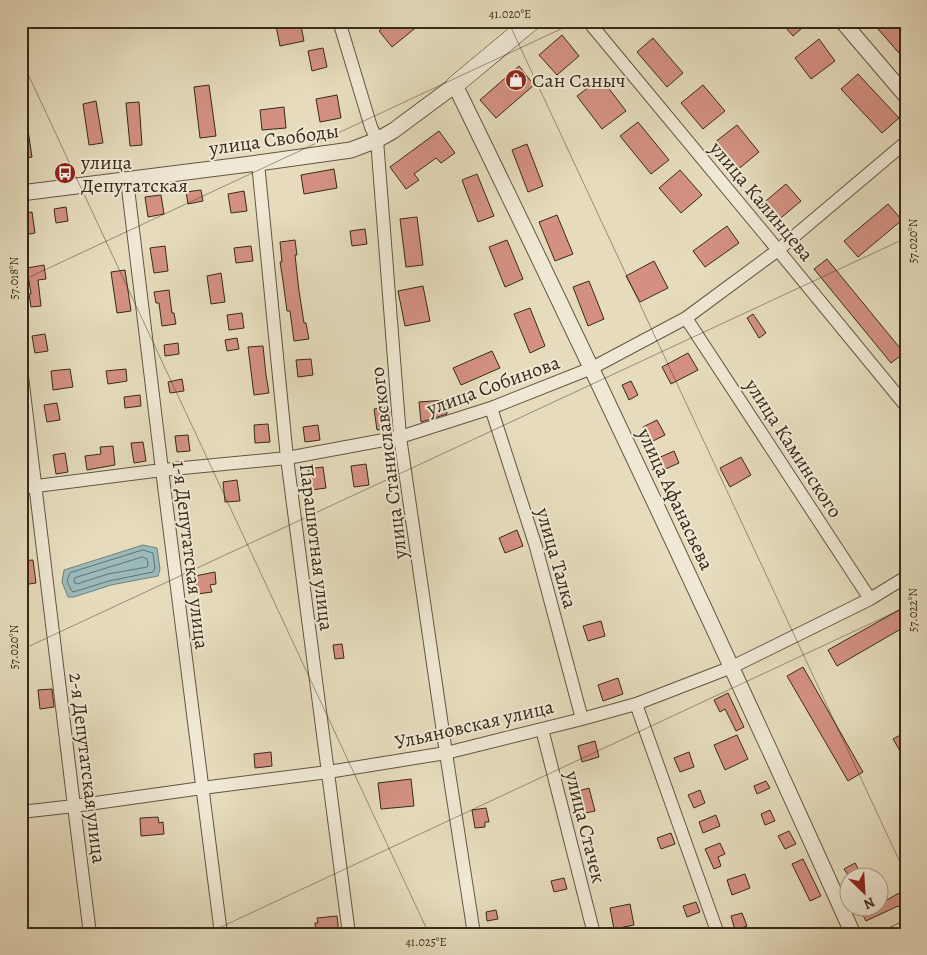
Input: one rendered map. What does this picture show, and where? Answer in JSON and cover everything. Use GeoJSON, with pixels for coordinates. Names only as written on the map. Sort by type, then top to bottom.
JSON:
{"type":"FeatureCollection","features":[{"type":"Feature","properties":{"kind":"main road","name":"улица Свободы"},"geometry":{"type":"LineString","coordinates":[[455,85],[459,73],[521,21]]}},
{"type":"Feature","properties":{"kind":"main road","name":"улица Свободы"},"geometry":{"type":"LineString","coordinates":[[455,85],[532,21]]}},
{"type":"Feature","properties":{"kind":"street","name":"улица Станиславского"},"geometry":{"type":"LineString","coordinates":[[339,21],[377,140],[400,437],[474,934]]}},
{"type":"Feature","properties":{"kind":"street","name":"улица Калинцева"},"geometry":{"type":"LineString","coordinates":[[588,21],[906,406]]}},
{"type":"Feature","properties":{"kind":"street"},"geometry":{"type":"LineString","coordinates":[[842,21],[906,96]]}},
{"type":"Feature","properties":{"kind":"street","name":"улица Свободы"},"geometry":{"type":"LineString","coordinates":[[21,193],[352,150],[393,131],[455,85]]}},
{"type":"Feature","properties":{"kind":"street","name":"улица Афанасьева"},"geometry":{"type":"LineString","coordinates":[[455,85],[592,368],[854,934]]}},
{"type":"Feature","properties":{"kind":"street","name":"улица Собинова"},"geometry":{"type":"LineString","coordinates":[[21,488],[162,470],[287,458],[400,437],[491,408],[592,368],[686,318],[778,250],[906,142]]}},
{"type":"Feature","properties":{"kind":"street","name":"Парашютная улица"},"geometry":{"type":"LineString","coordinates":[[258,163],[287,458],[349,934]]}},
{"type":"Feature","properties":{"kind":"street","name":"1-я Депутатская улица"},"geometry":{"type":"LineString","coordinates":[[126,180],[221,934]]}},
{"type":"Feature","properties":{"kind":"street","name":"улица Каминского"},"geometry":{"type":"LineString","coordinates":[[686,318],[870,599]]}},
{"type":"Feature","properties":{"kind":"street","name":"2-я Депутатская улица"},"geometry":{"type":"LineString","coordinates":[[21,368],[90,934]]}},
{"type":"Feature","properties":{"kind":"street","name":"улица Талка"},"geometry":{"type":"LineString","coordinates":[[491,408],[536,547],[582,719]]}},
{"type":"Feature","properties":{"kind":"street","name":"Ульяновская улица"},"geometry":{"type":"LineString","coordinates":[[21,812],[328,772],[446,753],[582,719],[636,704],[732,667],[870,599],[906,577]]}},
{"type":"Feature","properties":{"kind":"street"},"geometry":{"type":"LineString","coordinates":[[636,704],[718,934]]}},
{"type":"Feature","properties":{"kind":"street","name":"улица Стачек"},"geometry":{"type":"LineString","coordinates":[[542,729],[594,934]]}},
{"type":"Feature","properties":{"kind":"street"},"geometry":{"type":"LineString","coordinates":[[891,934],[906,927]]}},
{"type":"Feature","properties":{"kind":"water"},"geometry":{"type":"Polygon","coordinates":[[[143,545],[157,548],[160,569],[158,576],[111,585],[74,597],[68,597],[62,582],[64,570],[143,545]]]}},
{"type":"Feature","properties":{"kind":"building"},"geometry":{"type":"Polygon","coordinates":[[[275,21],[300,21],[304,41],[280,46],[275,21]]]}},
{"type":"Feature","properties":{"kind":"building"},"geometry":{"type":"Polygon","coordinates":[[[391,21],[424,21],[392,47],[379,31],[391,21]]]}},
{"type":"Feature","properties":{"kind":"building"},"geometry":{"type":"Polygon","coordinates":[[[780,21],[810,21],[793,36],[780,21]]]}},
{"type":"Feature","properties":{"kind":"building"},"geometry":{"type":"Polygon","coordinates":[[[871,21],[903,21],[906,24],[906,61],[871,21]]]}},
{"type":"Feature","properties":{"kind":"building"},"geometry":{"type":"Polygon","coordinates":[[[562,35],[579,56],[557,75],[539,55],[562,35]]]}},
{"type":"Feature","properties":{"kind":"building"},"geometry":{"type":"Polygon","coordinates":[[[653,38],[683,73],[667,87],[637,52],[653,38]]]}},
{"type":"Feature","properties":{"kind":"building"},"geometry":{"type":"Polygon","coordinates":[[[819,39],[835,61],[811,79],[795,58],[819,39]]]}},
{"type":"Feature","properties":{"kind":"building"},"geometry":{"type":"Polygon","coordinates":[[[323,48],[327,67],[312,71],[308,51],[323,48]]]}},
{"type":"Feature","properties":{"kind":"building"},"geometry":{"type":"Polygon","coordinates":[[[519,66],[534,85],[496,118],[480,100],[519,66]]]}},
{"type":"Feature","properties":{"kind":"building"},"geometry":{"type":"Polygon","coordinates":[[[858,74],[899,118],[882,133],[841,89],[858,74]]]}},
{"type":"Feature","properties":{"kind":"building"},"geometry":{"type":"Polygon","coordinates":[[[601,78],[626,111],[602,129],[577,96],[601,78]]]}},
{"type":"Feature","properties":{"kind":"building"},"geometry":{"type":"Polygon","coordinates":[[[209,85],[216,136],[200,138],[194,87],[209,85]]]}},
{"type":"Feature","properties":{"kind":"building"},"geometry":{"type":"Polygon","coordinates":[[[703,85],[725,111],[703,129],[681,103],[703,85]]]}},
{"type":"Feature","properties":{"kind":"building"},"geometry":{"type":"Polygon","coordinates":[[[337,95],[341,118],[320,122],[316,99],[337,95]]]}},
{"type":"Feature","properties":{"kind":"building"},"geometry":{"type":"Polygon","coordinates":[[[96,101],[103,143],[89,145],[83,104],[96,101]]]}},
{"type":"Feature","properties":{"kind":"building"},"geometry":{"type":"Polygon","coordinates":[[[139,102],[142,145],[130,146],[126,103],[139,102]]]}},
{"type":"Feature","properties":{"kind":"building"},"geometry":{"type":"Polygon","coordinates":[[[284,107],[286,128],[262,130],[260,110],[284,107]]]}},
{"type":"Feature","properties":{"kind":"building"},"geometry":{"type":"Polygon","coordinates":[[[21,117],[26,117],[32,157],[21,159],[21,117]]]}},
{"type":"Feature","properties":{"kind":"building"},"geometry":{"type":"Polygon","coordinates":[[[638,122],[669,160],[651,174],[620,136],[638,122]]]}},
{"type":"Feature","properties":{"kind":"building"},"geometry":{"type":"Polygon","coordinates":[[[737,125],[759,152],[736,171],[714,143],[737,125]]]}},
{"type":"Feature","properties":{"kind":"building"},"geometry":{"type":"Polygon","coordinates":[[[439,131],[455,153],[441,163],[436,158],[414,174],[419,180],[406,189],[390,167],[439,131]]]}},
{"type":"Feature","properties":{"kind":"building"},"geometry":{"type":"Polygon","coordinates":[[[527,144],[543,186],[528,192],[512,150],[527,144]]]}},
{"type":"Feature","properties":{"kind":"building"},"geometry":{"type":"Polygon","coordinates":[[[334,169],[337,188],[304,194],[301,175],[334,169]]]}},
{"type":"Feature","properties":{"kind":"building"},"geometry":{"type":"Polygon","coordinates":[[[680,170],[702,195],[681,213],[659,188],[680,170]]]}},
{"type":"Feature","properties":{"kind":"building"},"geometry":{"type":"Polygon","coordinates":[[[477,174],[494,216],[478,222],[462,180],[477,174]]]}},
{"type":"Feature","properties":{"kind":"building"},"geometry":{"type":"Polygon","coordinates":[[[786,184],[801,201],[776,222],[761,205],[786,184]]]}},
{"type":"Feature","properties":{"kind":"building"},"geometry":{"type":"Polygon","coordinates":[[[201,190],[203,201],[188,204],[186,192],[201,190]]]}},
{"type":"Feature","properties":{"kind":"building"},"geometry":{"type":"Polygon","coordinates":[[[244,191],[247,211],[231,213],[228,194],[244,191]]]}},
{"type":"Feature","properties":{"kind":"building"},"geometry":{"type":"Polygon","coordinates":[[[161,195],[164,214],[148,217],[145,197],[161,195]]]}},
{"type":"Feature","properties":{"kind":"building"},"geometry":{"type":"Polygon","coordinates":[[[888,204],[902,220],[858,257],[844,241],[888,204]]]}},
{"type":"Feature","properties":{"kind":"building"},"geometry":{"type":"Polygon","coordinates":[[[66,207],[68,221],[56,223],[54,209],[66,207]]]}},
{"type":"Feature","properties":{"kind":"building"},"geometry":{"type":"Polygon","coordinates":[[[32,212],[35,233],[24,235],[21,214],[32,212]]]}},
{"type":"Feature","properties":{"kind":"building"},"geometry":{"type":"Polygon","coordinates":[[[557,215],[573,254],[555,261],[539,222],[557,215]]]}},
{"type":"Feature","properties":{"kind":"building"},"geometry":{"type":"Polygon","coordinates":[[[417,217],[423,265],[406,267],[400,219],[417,217]]]}},
{"type":"Feature","properties":{"kind":"building"},"geometry":{"type":"Polygon","coordinates":[[[727,226],[739,243],[705,267],[693,251],[727,226]]]}},
{"type":"Feature","properties":{"kind":"building"},"geometry":{"type":"Polygon","coordinates":[[[365,229],[367,244],[352,246],[350,231],[365,229]]]}},
{"type":"Feature","properties":{"kind":"building"},"geometry":{"type":"Polygon","coordinates":[[[295,240],[299,291],[304,323],[306,323],[309,339],[294,341],[290,311],[287,311],[280,262],[282,262],[280,242],[295,240]]]}},
{"type":"Feature","properties":{"kind":"building"},"geometry":{"type":"Polygon","coordinates":[[[507,240],[523,279],[505,287],[489,247],[507,240]]]}},
{"type":"Feature","properties":{"kind":"building"},"geometry":{"type":"Polygon","coordinates":[[[165,246],[168,271],[154,273],[150,248],[165,246]]]}},
{"type":"Feature","properties":{"kind":"building"},"geometry":{"type":"Polygon","coordinates":[[[251,246],[253,261],[236,263],[234,248],[251,246]]]}},
{"type":"Feature","properties":{"kind":"building"},"geometry":{"type":"Polygon","coordinates":[[[827,259],[904,353],[891,363],[814,269],[827,259]]]}},
{"type":"Feature","properties":{"kind":"building"},"geometry":{"type":"Polygon","coordinates":[[[654,261],[668,288],[640,302],[626,276],[654,261]]]}},
{"type":"Feature","properties":{"kind":"building"},"geometry":{"type":"Polygon","coordinates":[[[44,265],[46,279],[38,280],[41,306],[31,307],[27,268],[44,265]]]}},
{"type":"Feature","properties":{"kind":"building"},"geometry":{"type":"Polygon","coordinates":[[[125,270],[131,311],[117,313],[111,272],[125,270]]]}},
{"type":"Feature","properties":{"kind":"building"},"geometry":{"type":"Polygon","coordinates":[[[221,273],[225,302],[211,304],[207,276],[221,273]]]}},
{"type":"Feature","properties":{"kind":"building"},"geometry":{"type":"Polygon","coordinates":[[[589,281],[604,319],[588,326],[573,287],[589,281]]]}},
{"type":"Feature","properties":{"kind":"building"},"geometry":{"type":"Polygon","coordinates":[[[423,286],[430,321],[405,326],[398,291],[423,286]]]}},
{"type":"Feature","properties":{"kind":"building"},"geometry":{"type":"Polygon","coordinates":[[[169,290],[172,313],[174,313],[176,324],[162,326],[159,303],[156,303],[154,292],[169,290]]]}},
{"type":"Feature","properties":{"kind":"building"},"geometry":{"type":"Polygon","coordinates":[[[530,308],[545,346],[530,353],[514,314],[530,308]]]}},
{"type":"Feature","properties":{"kind":"building"},"geometry":{"type":"Polygon","coordinates":[[[242,313],[244,328],[229,330],[227,315],[242,313]]]}},
{"type":"Feature","properties":{"kind":"building"},"geometry":{"type":"Polygon","coordinates":[[[753,314],[766,333],[759,338],[747,318],[753,314]]]}},
{"type":"Feature","properties":{"kind":"building"},"geometry":{"type":"Polygon","coordinates":[[[45,334],[48,351],[35,353],[32,336],[45,334]]]}},
{"type":"Feature","properties":{"kind":"building"},"geometry":{"type":"Polygon","coordinates":[[[237,338],[239,349],[227,351],[225,340],[237,338]]]}},
{"type":"Feature","properties":{"kind":"building"},"geometry":{"type":"Polygon","coordinates":[[[178,343],[179,354],[165,356],[164,345],[178,343]]]}},
{"type":"Feature","properties":{"kind":"building"},"geometry":{"type":"Polygon","coordinates":[[[263,346],[269,393],[254,395],[248,347],[263,346]]]}},
{"type":"Feature","properties":{"kind":"building"},"geometry":{"type":"Polygon","coordinates":[[[492,351],[500,368],[461,385],[453,368],[492,351]]]}},
{"type":"Feature","properties":{"kind":"building"},"geometry":{"type":"Polygon","coordinates":[[[688,353],[698,370],[671,384],[662,367],[688,353]]]}},
{"type":"Feature","properties":{"kind":"building"},"geometry":{"type":"Polygon","coordinates":[[[311,359],[313,375],[298,377],[296,360],[311,359]]]}},
{"type":"Feature","properties":{"kind":"building"},"geometry":{"type":"Polygon","coordinates":[[[70,369],[73,387],[53,390],[51,371],[70,369]]]}},
{"type":"Feature","properties":{"kind":"building"},"geometry":{"type":"Polygon","coordinates":[[[126,369],[127,381],[108,384],[106,371],[126,369]]]}},
{"type":"Feature","properties":{"kind":"building"},"geometry":{"type":"Polygon","coordinates":[[[182,379],[184,391],[170,393],[168,382],[182,379]]]}},
{"type":"Feature","properties":{"kind":"building"},"geometry":{"type":"Polygon","coordinates":[[[631,381],[638,395],[629,400],[622,385],[631,381]]]}},
{"type":"Feature","properties":{"kind":"building"},"geometry":{"type":"Polygon","coordinates":[[[140,395],[141,406],[125,408],[124,397],[140,395]]]}},
{"type":"Feature","properties":{"kind":"building"},"geometry":{"type":"Polygon","coordinates":[[[445,400],[447,414],[421,422],[419,402],[445,400]]]}},
{"type":"Feature","properties":{"kind":"building"},"geometry":{"type":"Polygon","coordinates":[[[57,403],[60,420],[47,422],[44,405],[57,403]]]}},
{"type":"Feature","properties":{"kind":"building"},"geometry":{"type":"Polygon","coordinates":[[[389,407],[391,428],[377,430],[374,409],[389,407]]]}},
{"type":"Feature","properties":{"kind":"building"},"geometry":{"type":"Polygon","coordinates":[[[657,420],[665,435],[651,442],[643,427],[657,420]]]}},
{"type":"Feature","properties":{"kind":"building"},"geometry":{"type":"Polygon","coordinates":[[[268,424],[270,442],[255,443],[254,425],[268,424]]]}},
{"type":"Feature","properties":{"kind":"building"},"geometry":{"type":"Polygon","coordinates":[[[318,425],[320,440],[305,442],[303,427],[318,425]]]}},
{"type":"Feature","properties":{"kind":"building"},"geometry":{"type":"Polygon","coordinates":[[[188,435],[190,451],[177,452],[175,436],[188,435]]]}},
{"type":"Feature","properties":{"kind":"building"},"geometry":{"type":"Polygon","coordinates":[[[143,442],[146,461],[134,463],[131,443],[143,442]]]}},
{"type":"Feature","properties":{"kind":"building"},"geometry":{"type":"Polygon","coordinates":[[[113,446],[115,465],[87,470],[85,456],[101,454],[100,447],[113,446]]]}},
{"type":"Feature","properties":{"kind":"building"},"geometry":{"type":"Polygon","coordinates":[[[674,451],[679,463],[661,471],[656,459],[674,451]]]}},
{"type":"Feature","properties":{"kind":"building"},"geometry":{"type":"Polygon","coordinates":[[[65,453],[68,472],[56,474],[53,455],[65,453]]]}},
{"type":"Feature","properties":{"kind":"building"},"geometry":{"type":"Polygon","coordinates":[[[741,457],[751,475],[730,487],[720,468],[741,457]]]}},
{"type":"Feature","properties":{"kind":"building"},"geometry":{"type":"Polygon","coordinates":[[[366,464],[369,485],[354,487],[351,466],[366,464]]]}},
{"type":"Feature","properties":{"kind":"building"},"geometry":{"type":"Polygon","coordinates":[[[323,467],[326,488],[311,490],[308,469],[323,467]]]}},
{"type":"Feature","properties":{"kind":"building"},"geometry":{"type":"Polygon","coordinates":[[[237,480],[240,501],[225,502],[223,482],[237,480]]]}},
{"type":"Feature","properties":{"kind":"building"},"geometry":{"type":"Polygon","coordinates":[[[517,530],[523,546],[505,553],[499,538],[517,530]]]}},
{"type":"Feature","properties":{"kind":"building"},"geometry":{"type":"Polygon","coordinates":[[[33,560],[36,583],[22,585],[21,561],[33,560]]]}},
{"type":"Feature","properties":{"kind":"building"},"geometry":{"type":"Polygon","coordinates":[[[215,572],[216,584],[210,585],[212,592],[197,594],[195,576],[215,572]]]}},
{"type":"Feature","properties":{"kind":"building"},"geometry":{"type":"Polygon","coordinates":[[[906,606],[906,626],[837,666],[828,650],[906,606]]]}},
{"type":"Feature","properties":{"kind":"building"},"geometry":{"type":"Polygon","coordinates":[[[601,621],[605,636],[588,641],[583,626],[601,621]]]}},
{"type":"Feature","properties":{"kind":"building"},"geometry":{"type":"Polygon","coordinates":[[[342,644],[344,658],[335,659],[333,645],[342,644]]]}},
{"type":"Feature","properties":{"kind":"building"},"geometry":{"type":"Polygon","coordinates":[[[803,667],[863,772],[848,781],[787,676],[803,667]]]}},
{"type":"Feature","properties":{"kind":"building"},"geometry":{"type":"Polygon","coordinates":[[[618,678],[623,694],[603,701],[598,685],[618,678]]]}},
{"type":"Feature","properties":{"kind":"building"},"geometry":{"type":"Polygon","coordinates":[[[52,689],[54,707],[40,709],[38,690],[52,689]]]}},
{"type":"Feature","properties":{"kind":"building"},"geometry":{"type":"Polygon","coordinates":[[[728,693],[744,727],[736,731],[725,709],[720,712],[714,700],[728,693]]]}},
{"type":"Feature","properties":{"kind":"building"},"geometry":{"type":"Polygon","coordinates":[[[906,732],[906,761],[893,739],[906,732]]]}},
{"type":"Feature","properties":{"kind":"building"},"geometry":{"type":"Polygon","coordinates":[[[737,735],[748,759],[725,770],[714,745],[737,735]]]}},
{"type":"Feature","properties":{"kind":"building"},"geometry":{"type":"Polygon","coordinates":[[[595,741],[599,757],[582,762],[578,746],[595,741]]]}},
{"type":"Feature","properties":{"kind":"building"},"geometry":{"type":"Polygon","coordinates":[[[271,752],[272,766],[255,768],[254,754],[271,752]]]}},
{"type":"Feature","properties":{"kind":"building"},"geometry":{"type":"Polygon","coordinates":[[[689,752],[694,767],[680,772],[674,758],[689,752]]]}},
{"type":"Feature","properties":{"kind":"building"},"geometry":{"type":"Polygon","coordinates":[[[411,779],[414,806],[381,809],[378,783],[411,779]]]}},
{"type":"Feature","properties":{"kind":"building"},"geometry":{"type":"Polygon","coordinates":[[[766,781],[770,788],[757,794],[754,786],[766,781]]]}},
{"type":"Feature","properties":{"kind":"building"},"geometry":{"type":"Polygon","coordinates":[[[589,788],[595,811],[581,814],[575,792],[589,788]]]}},
{"type":"Feature","properties":{"kind":"building"},"geometry":{"type":"Polygon","coordinates":[[[700,790],[705,803],[694,808],[688,795],[700,790]]]}},
{"type":"Feature","properties":{"kind":"building"},"geometry":{"type":"Polygon","coordinates":[[[486,808],[489,822],[485,822],[485,827],[475,828],[472,810],[486,808]]]}},
{"type":"Feature","properties":{"kind":"building"},"geometry":{"type":"Polygon","coordinates":[[[770,810],[775,821],[765,825],[761,814],[770,810]]]}},
{"type":"Feature","properties":{"kind":"building"},"geometry":{"type":"Polygon","coordinates":[[[716,815],[720,826],[703,833],[699,822],[716,815]]]}},
{"type":"Feature","properties":{"kind":"building"},"geometry":{"type":"Polygon","coordinates":[[[158,817],[159,823],[163,822],[164,834],[141,836],[140,818],[158,817]]]}},
{"type":"Feature","properties":{"kind":"building"},"geometry":{"type":"Polygon","coordinates":[[[789,831],[796,844],[785,849],[778,836],[789,831]]]}},
{"type":"Feature","properties":{"kind":"building"},"geometry":{"type":"Polygon","coordinates":[[[671,833],[675,844],[661,849],[657,838],[671,833]]]}},
{"type":"Feature","properties":{"kind":"building"},"geometry":{"type":"Polygon","coordinates":[[[720,843],[725,854],[718,857],[721,866],[714,869],[705,849],[720,843]]]}},
{"type":"Feature","properties":{"kind":"building"},"geometry":{"type":"Polygon","coordinates":[[[803,859],[821,896],[810,901],[792,864],[803,859]]]}},
{"type":"Feature","properties":{"kind":"building"},"geometry":{"type":"Polygon","coordinates":[[[855,863],[858,868],[846,868],[855,863]]]}},
{"type":"Feature","properties":{"kind":"building"},"geometry":{"type":"Polygon","coordinates":[[[745,874],[750,888],[732,895],[727,880],[745,874]]]}},
{"type":"Feature","properties":{"kind":"building"},"geometry":{"type":"Polygon","coordinates":[[[564,878],[567,889],[554,892],[551,881],[564,878]]]}},
{"type":"Feature","properties":{"kind":"building"},"geometry":{"type":"Polygon","coordinates":[[[906,889],[906,903],[890,910],[890,898],[906,889]]]}},
{"type":"Feature","properties":{"kind":"building"},"geometry":{"type":"Polygon","coordinates":[[[696,902],[700,912],[687,917],[683,906],[696,902]]]}},
{"type":"Feature","properties":{"kind":"building"},"geometry":{"type":"Polygon","coordinates":[[[630,904],[634,925],[614,929],[610,908],[630,904]]]}},
{"type":"Feature","properties":{"kind":"building"},"geometry":{"type":"Polygon","coordinates":[[[496,910],[498,919],[487,921],[486,912],[496,910]]]}},
{"type":"Feature","properties":{"kind":"building"},"geometry":{"type":"Polygon","coordinates":[[[742,913],[747,926],[735,930],[731,916],[742,913]]]}},
{"type":"Feature","properties":{"kind":"building"},"geometry":{"type":"Polygon","coordinates":[[[337,916],[339,933],[316,934],[315,923],[318,923],[317,918],[337,916]]]}},
{"type":"Feature","properties":{"kind":"place","name":"Сан Саныч"},"geometry":{"type":"Point","coordinates":[516,80]}},
{"type":"Feature","properties":{"kind":"place","name":"улица Депутатская"},"geometry":{"type":"Point","coordinates":[65,173]}}]}
